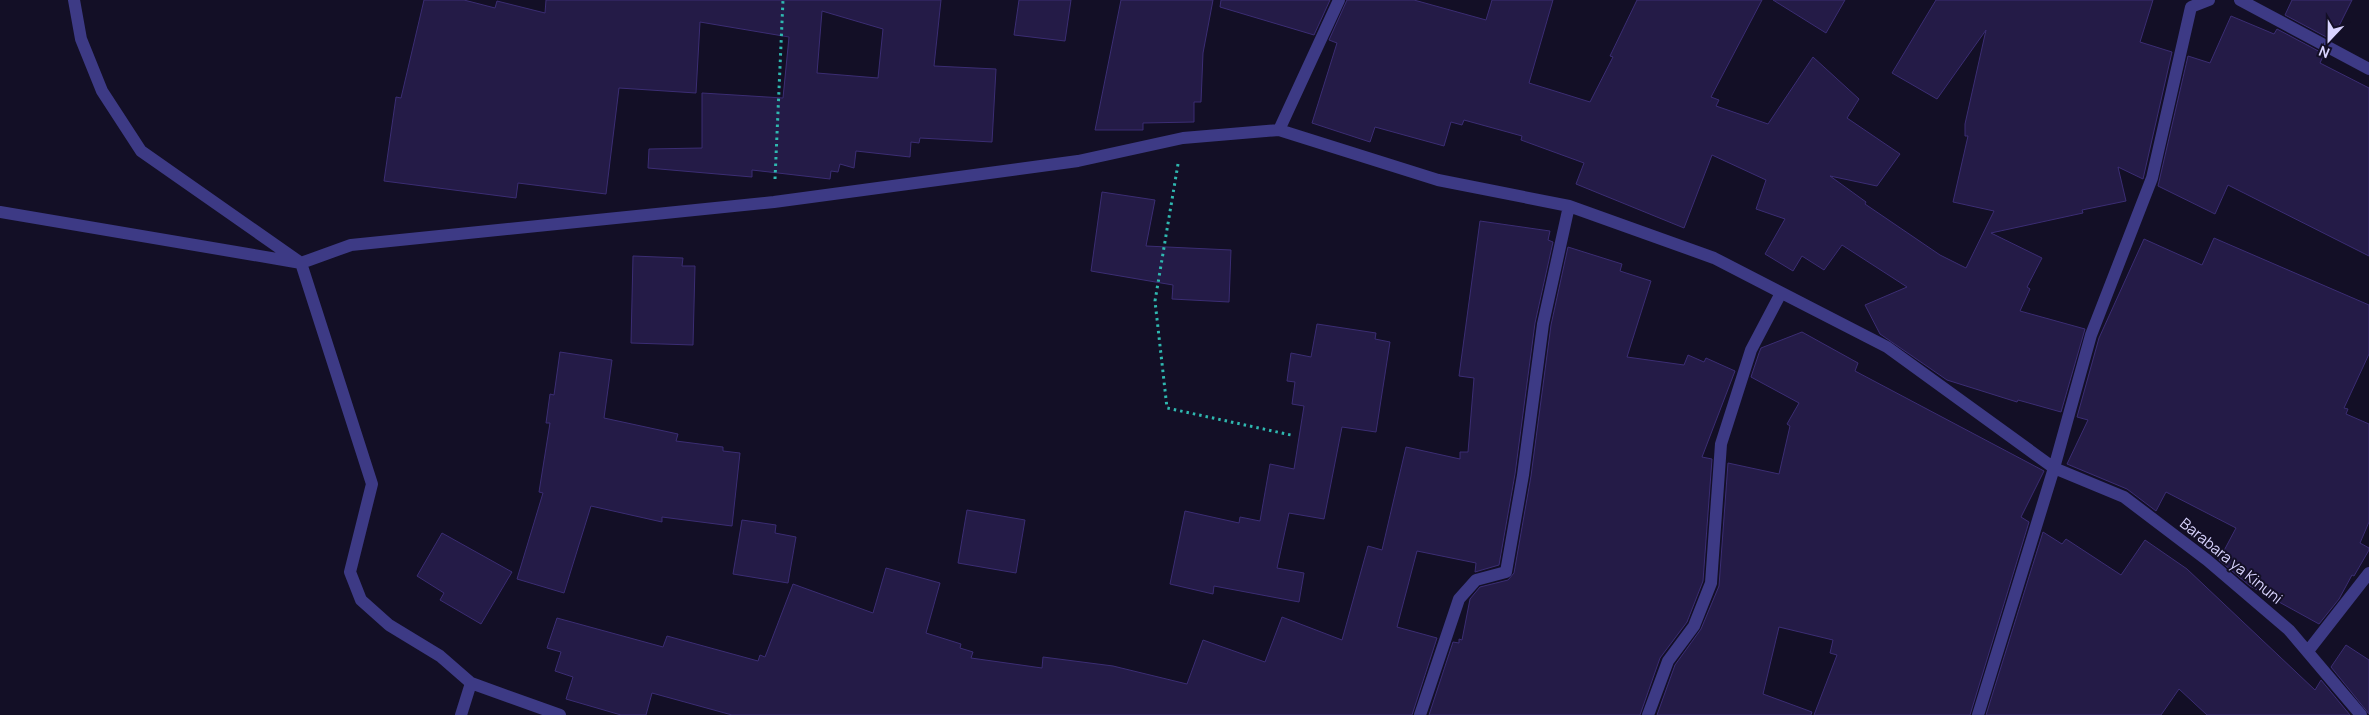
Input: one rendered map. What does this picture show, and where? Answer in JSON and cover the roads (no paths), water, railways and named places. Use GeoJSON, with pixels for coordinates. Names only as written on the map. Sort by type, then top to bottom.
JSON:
{"type":"FeatureCollection","features":[{"type":"Feature","properties":{"kind":"street"},"geometry":{"type":"LineString","coordinates":[[74,0],[81,39],[102,91],[141,151],[302,263],[372,484],[350,572],[361,600],[389,625],[440,656],[472,683],[560,715]]}},
{"type":"Feature","properties":{"kind":"street"},"geometry":{"type":"LineString","coordinates":[[0,212],[302,263],[351,246],[774,202],[1078,161],[1182,138],[1279,130],[1340,0]]}},
{"type":"Feature","properties":{"kind":"street"},"geometry":{"type":"LineString","coordinates":[[1978,715],[2054,468],[2091,335],[2152,178],[2191,8],[2209,0]]}},
{"type":"Feature","properties":{"kind":"street"},"geometry":{"type":"LineString","coordinates":[[2240,0],[2369,68]]}},
{"type":"Feature","properties":{"kind":"street","name":"Barabara ya Kinuni"},"geometry":{"type":"LineString","coordinates":[[1279,130],[1438,180],[1569,206],[1714,258],[1887,347],[2054,468],[2124,497],[2208,560],[2290,630],[2361,715]]}},
{"type":"Feature","properties":{"kind":"street"},"geometry":{"type":"LineString","coordinates":[[1420,715],[1460,599],[1476,580],[1506,572],[1523,475],[1543,324],[1569,206]]}},
{"type":"Feature","properties":{"kind":"street"},"geometry":{"type":"LineString","coordinates":[[1648,715],[1668,661],[1694,626],[1710,583],[1721,444],[1752,350],[1781,293]]}},
{"type":"Feature","properties":{"kind":"street"},"geometry":{"type":"LineString","coordinates":[[2308,651],[2369,573]]}},
{"type":"Feature","properties":{"kind":"street"},"geometry":{"type":"LineString","coordinates":[[461,715],[472,683]]}}]}
